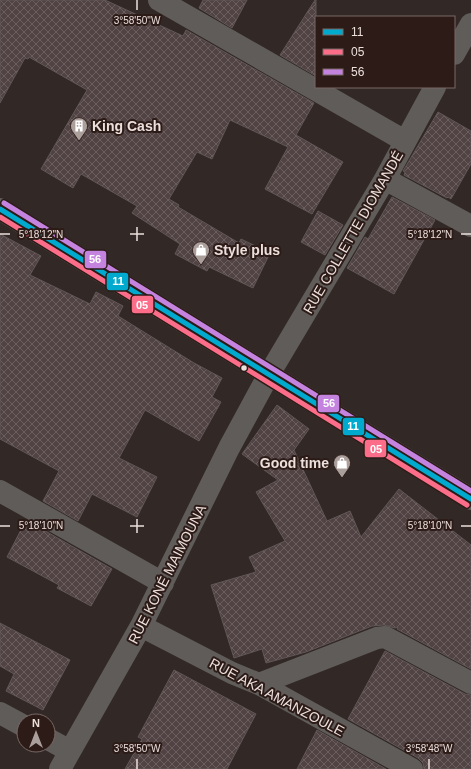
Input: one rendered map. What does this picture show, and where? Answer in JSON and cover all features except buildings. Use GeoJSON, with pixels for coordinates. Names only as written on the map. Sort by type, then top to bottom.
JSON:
{"type":"FeatureCollection","features":[{"type":"Feature","properties":{"kind":"street"},"geometry":{"type":"LineString","coordinates":[[159,0],[405,141]]}},
{"type":"Feature","properties":{"kind":"street"},"geometry":{"type":"LineString","coordinates":[[455,52],[471,24]]}},
{"type":"Feature","properties":{"kind":"street","name":"RUE COLLETTE DIOMANDÉ"},"geometry":{"type":"LineString","coordinates":[[268,376],[386,179],[434,88]]}},
{"type":"Feature","properties":{"kind":"street"},"geometry":{"type":"LineString","coordinates":[[386,179],[471,226]]}},
{"type":"Feature","properties":{"kind":"street"},"geometry":{"type":"LineString","coordinates":[[0,209],[268,376],[471,499]]}},
{"type":"Feature","properties":{"kind":"street","name":"RUE KONÉ MAIMOUNA"},"geometry":{"type":"LineString","coordinates":[[65,760],[141,626],[229,448],[268,376]]}},
{"type":"Feature","properties":{"kind":"street"},"geometry":{"type":"LineString","coordinates":[[0,491],[163,583]]}},
{"type":"Feature","properties":{"kind":"street","name":"RUE AKA AMANZOULE"},"geometry":{"type":"LineString","coordinates":[[141,626],[232,673],[259,684],[412,769]]}},
{"type":"Feature","properties":{"kind":"street"},"geometry":{"type":"LineString","coordinates":[[259,684],[376,638],[385,637],[471,683]]}},
{"type":"Feature","properties":{"kind":"street"},"geometry":{"type":"LineString","coordinates":[[0,713],[16,722]]}},
{"type":"Feature","properties":{"kind":"street"},"geometry":{"type":"LineString","coordinates":[[56,749],[65,760]]}},
{"type":"Feature","properties":{"kind":"transit line","name":"56"},"geometry":{"type":"LineString","coordinates":[[4,203],[471,491]]}},
{"type":"Feature","properties":{"kind":"transit line","name":"11"},"geometry":{"type":"LineString","coordinates":[[0,209],[471,499]]}},
{"type":"Feature","properties":{"kind":"transit line","name":"05"},"geometry":{"type":"LineString","coordinates":[[0,217],[467,505]]}},
{"type":"Feature","properties":{"kind":"place","name":"King Cash"},"geometry":{"type":"Point","coordinates":[79,141]}},
{"type":"Feature","properties":{"kind":"place","name":"Style plus"},"geometry":{"type":"Point","coordinates":[201,265]}},
{"type":"Feature","properties":{"kind":"place","name":"Good time"},"geometry":{"type":"Point","coordinates":[342,478]}}]}
